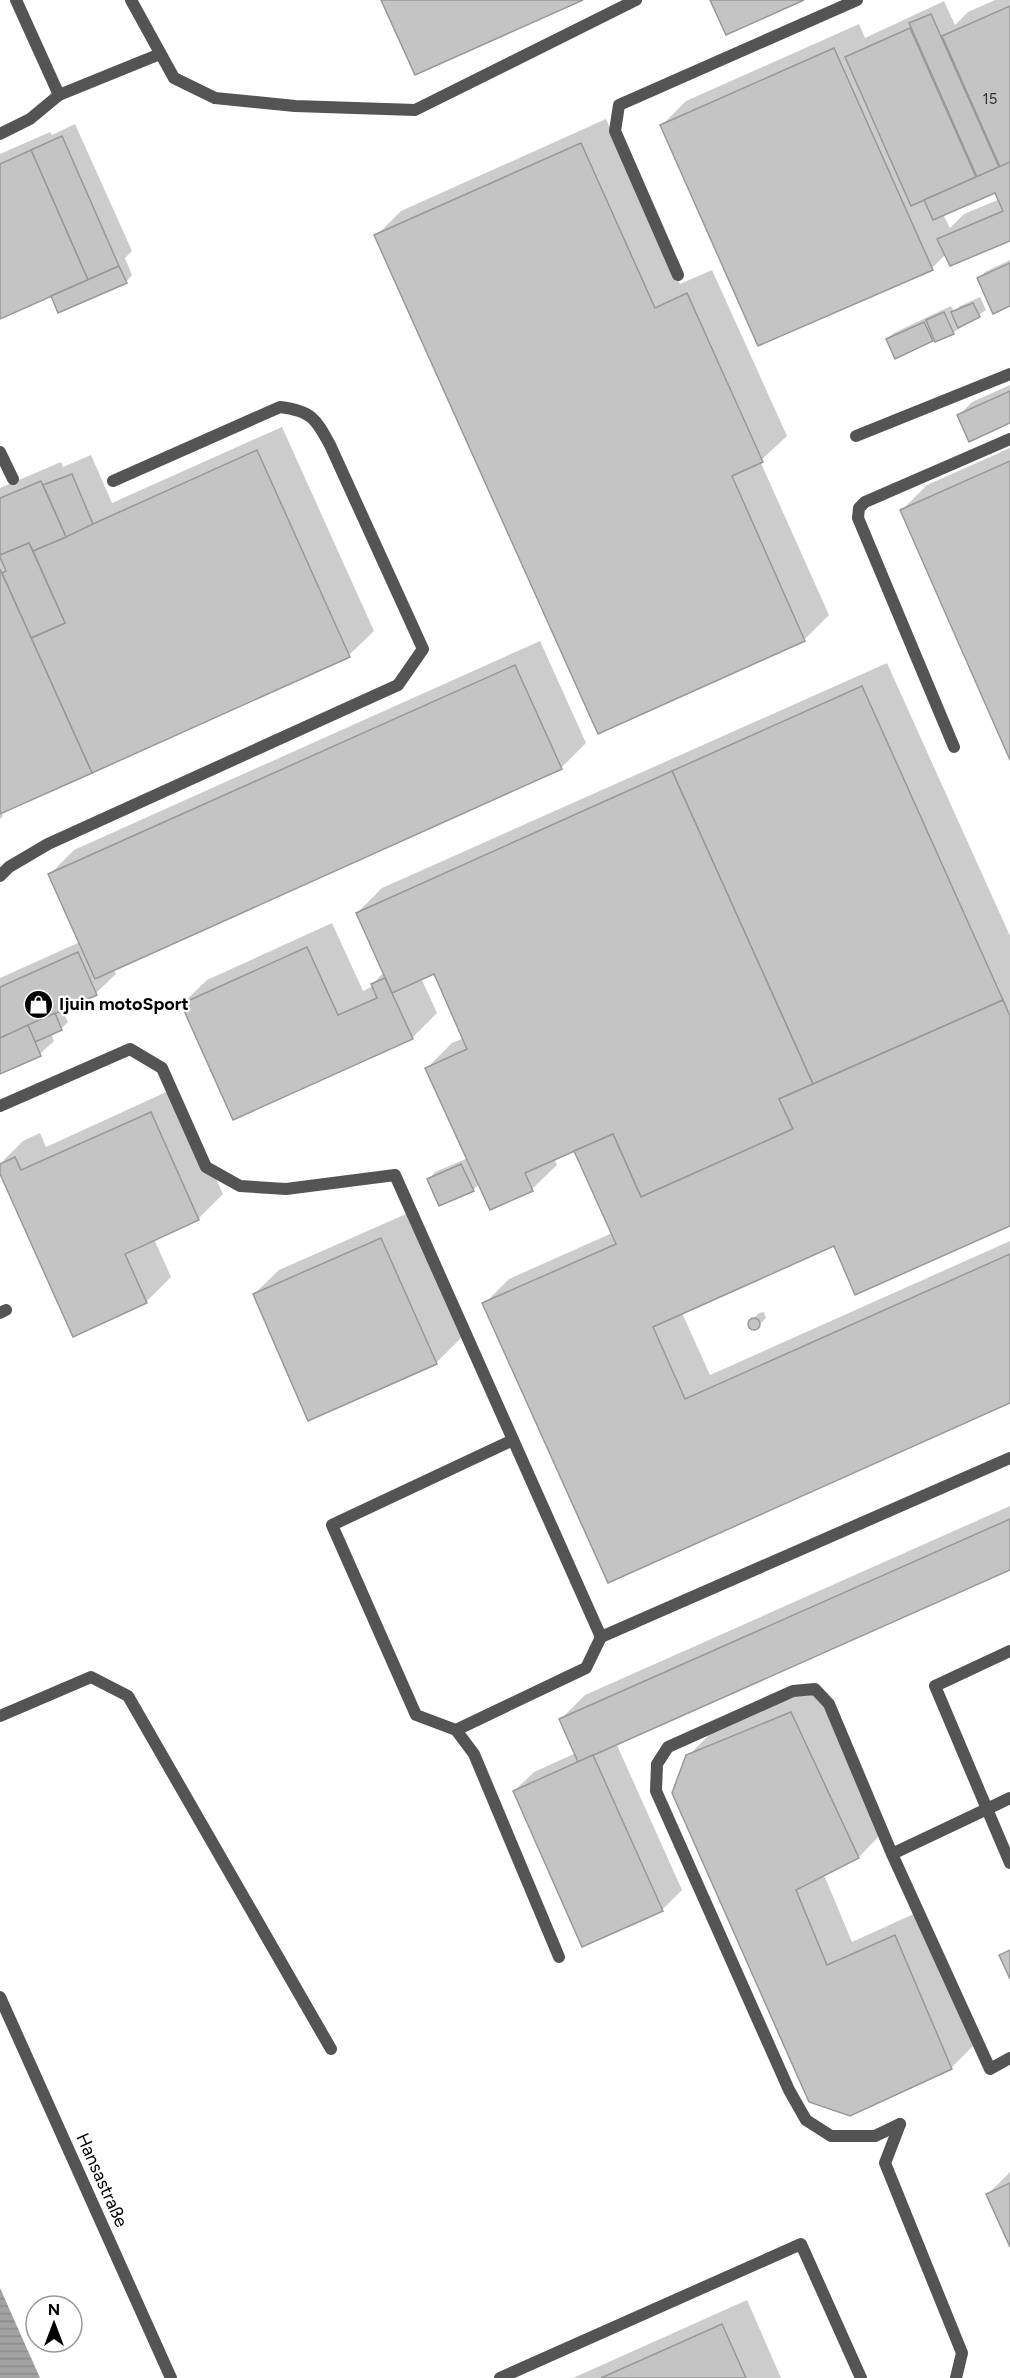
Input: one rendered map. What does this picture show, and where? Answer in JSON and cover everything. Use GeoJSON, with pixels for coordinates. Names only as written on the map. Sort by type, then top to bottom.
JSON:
{"type":"FeatureCollection","features":[{"type":"Feature","properties":{"kind":"street"},"geometry":{"type":"LineString","coordinates":[[16,0],[59,95]]}},
{"type":"Feature","properties":{"kind":"street"},"geometry":{"type":"LineString","coordinates":[[131,0],[174,78],[215,98],[296,106],[415,110],[636,0]]}},
{"type":"Feature","properties":{"kind":"street"},"geometry":{"type":"LineString","coordinates":[[678,275],[615,131],[619,105],[857,0]]}},
{"type":"Feature","properties":{"kind":"street"},"geometry":{"type":"LineString","coordinates":[[0,134],[30,119],[59,95],[160,54]]}},
{"type":"Feature","properties":{"kind":"street"},"geometry":{"type":"LineString","coordinates":[[856,436],[1010,374]]}},
{"type":"Feature","properties":{"kind":"street"},"geometry":{"type":"LineString","coordinates":[[0,876],[9,867],[48,844],[398,685],[423,649],[330,445],[318,423],[301,410],[280,407],[112,481]]}},
{"type":"Feature","properties":{"kind":"street"},"geometry":{"type":"LineString","coordinates":[[954,747],[858,518],[859,508],[865,502],[1010,438]]}},
{"type":"Feature","properties":{"kind":"street"},"geometry":{"type":"LineString","coordinates":[[0,452],[13,479]]}},
{"type":"Feature","properties":{"kind":"street"},"geometry":{"type":"LineString","coordinates":[[0,1106],[130,1049],[162,1068],[206,1167],[240,1186],[286,1189],[395,1176],[601,1637]]}},
{"type":"Feature","properties":{"kind":"street"},"geometry":{"type":"LineString","coordinates":[[513,1440],[332,1525],[416,1715],[456,1730],[474,1754],[559,1957]]}},
{"type":"Feature","properties":{"kind":"street"},"geometry":{"type":"LineString","coordinates":[[456,1730],[586,1668],[601,1637],[1010,1458]]}},
{"type":"Feature","properties":{"kind":"street"},"geometry":{"type":"LineString","coordinates":[[1010,1651],[935,1686],[1010,1863]]}},
{"type":"Feature","properties":{"kind":"street"},"geometry":{"type":"LineString","coordinates":[[0,1716],[91,1677],[128,1696],[331,2049]]}},
{"type":"Feature","properties":{"kind":"street"},"geometry":{"type":"LineString","coordinates":[[956,2378],[962,2353],[885,2163],[900,2124],[875,2136],[831,2136],[806,2120],[789,2090],[656,1791],[657,1764],[668,1747],[793,1691],[815,1689],[829,1704],[891,1854],[990,2069],[1010,2058]]}},
{"type":"Feature","properties":{"kind":"street"},"geometry":{"type":"LineString","coordinates":[[891,1854],[1010,1798]]}},
{"type":"Feature","properties":{"kind":"street","name":"Hansastraße"},"geometry":{"type":"LineString","coordinates":[[0,1997],[171,2378]]}},
{"type":"Feature","properties":{"kind":"street"},"geometry":{"type":"LineString","coordinates":[[500,2378],[801,2244],[861,2378]]}},
{"type":"Feature","properties":{"kind":"shaded area"},"geometry":{"type":"Polygon","coordinates":[[[0,2288],[24,2342],[24,2354],[29,2354],[40,2378],[0,2378],[0,2288]]]}},
{"type":"Feature","properties":{"kind":"building"},"geometry":{"type":"Polygon","coordinates":[[[381,0],[583,0],[415,75],[381,0]]]}},
{"type":"Feature","properties":{"kind":"building"},"geometry":{"type":"Polygon","coordinates":[[[710,0],[804,0],[726,35],[710,0]]]}},
{"type":"Feature","properties":{"kind":"building"},"geometry":{"type":"Polygon","coordinates":[[[1010,6],[1010,162],[1000,167],[942,36],[1010,6]]]}},
{"type":"Feature","properties":{"kind":"building"},"geometry":{"type":"Polygon","coordinates":[[[931,14],[999,167],[977,177],[909,23],[931,14]]]}},
{"type":"Feature","properties":{"kind":"building"},"geometry":{"type":"Polygon","coordinates":[[[910,28],[976,177],[911,206],[845,57],[910,28]]]}},
{"type":"Feature","properties":{"kind":"building"},"geometry":{"type":"Polygon","coordinates":[[[834,48],[933,270],[758,346],[660,125],[834,48]]]}},
{"type":"Feature","properties":{"kind":"building"},"geometry":{"type":"Polygon","coordinates":[[[62,136],[119,266],[88,280],[31,150],[62,136]]]}},
{"type":"Feature","properties":{"kind":"building"},"geometry":{"type":"Polygon","coordinates":[[[581,143],[655,308],[687,293],[763,462],[732,476],[805,641],[598,734],[374,235],[581,143]]]}},
{"type":"Feature","properties":{"kind":"building"},"geometry":{"type":"Polygon","coordinates":[[[31,150],[88,280],[0,319],[0,164],[31,150]]]}},
{"type":"Feature","properties":{"kind":"building"},"geometry":{"type":"Polygon","coordinates":[[[1010,162],[1010,241],[950,266],[937,239],[1003,211],[995,193],[933,220],[924,200],[1010,162]]]}},
{"type":"Feature","properties":{"kind":"building"},"geometry":{"type":"Polygon","coordinates":[[[1010,263],[1010,306],[993,314],[977,278],[1010,263]]]}},
{"type":"Feature","properties":{"kind":"building"},"geometry":{"type":"Polygon","coordinates":[[[119,266],[127,283],[58,313],[51,296],[119,266]]]}},
{"type":"Feature","properties":{"kind":"building"},"geometry":{"type":"Polygon","coordinates":[[[973,303],[980,317],[958,328],[951,312],[973,303]]]}},
{"type":"Feature","properties":{"kind":"building"},"geometry":{"type":"Polygon","coordinates":[[[944,312],[954,334],[935,342],[926,320],[944,312]]]}},
{"type":"Feature","properties":{"kind":"building"},"geometry":{"type":"Polygon","coordinates":[[[924,322],[933,341],[895,359],[886,339],[924,322]]]}},
{"type":"Feature","properties":{"kind":"building"},"geometry":{"type":"Polygon","coordinates":[[[1010,391],[1010,423],[969,442],[957,415],[1010,391]]]}},
{"type":"Feature","properties":{"kind":"building"},"geometry":{"type":"Polygon","coordinates":[[[257,450],[350,657],[92,773],[31,638],[65,623],[33,551],[257,450]]]}},
{"type":"Feature","properties":{"kind":"building"},"geometry":{"type":"Polygon","coordinates":[[[1010,461],[1010,760],[900,510],[1010,461]]]}},
{"type":"Feature","properties":{"kind":"building"},"geometry":{"type":"Polygon","coordinates":[[[72,474],[93,524],[66,537],[43,485],[72,474]]]}},
{"type":"Feature","properties":{"kind":"building"},"geometry":{"type":"Polygon","coordinates":[[[41,481],[66,537],[33,551],[29,543],[0,555],[0,498],[41,481]]]}},
{"type":"Feature","properties":{"kind":"building"},"geometry":{"type":"Polygon","coordinates":[[[29,543],[65,623],[31,638],[2,573],[6,571],[0,557],[0,555],[29,543]]]}},
{"type":"Feature","properties":{"kind":"building"},"geometry":{"type":"Polygon","coordinates":[[[0,569],[92,773],[0,814],[0,569]]]}},
{"type":"Feature","properties":{"kind":"building"},"geometry":{"type":"Polygon","coordinates":[[[515,665],[562,769],[95,979],[48,874],[515,665]]]}},
{"type":"Feature","properties":{"kind":"building"},"geometry":{"type":"Polygon","coordinates":[[[862,686],[1003,1000],[813,1084],[672,771],[862,686]]]}},
{"type":"Feature","properties":{"kind":"building"},"geometry":{"type":"Polygon","coordinates":[[[672,771],[813,1084],[779,1099],[793,1129],[641,1197],[613,1134],[525,1173],[533,1191],[490,1210],[425,1068],[467,1049],[434,974],[392,993],[356,913],[672,771]]]}},
{"type":"Feature","properties":{"kind":"building"},"geometry":{"type":"Polygon","coordinates":[[[307,947],[338,1015],[377,998],[371,984],[385,978],[413,1039],[233,1120],[181,1004],[307,947]]]}},
{"type":"Feature","properties":{"kind":"building","name":"Ijuin motoSport"},"geometry":{"type":"Polygon","coordinates":[[[78,952],[97,995],[0,1038],[0,987],[78,952]]]}},
{"type":"Feature","properties":{"kind":"building"},"geometry":{"type":"Polygon","coordinates":[[[1003,1000],[1010,1016],[1010,1226],[855,1295],[834,1246],[653,1327],[685,1399],[1010,1254],[1010,1403],[608,1583],[482,1303],[616,1244],[574,1151],[613,1134],[641,1197],[793,1129],[779,1099],[1003,1000]]]}},
{"type":"Feature","properties":{"kind":"building"},"geometry":{"type":"Polygon","coordinates":[[[55,1013],[62,1030],[35,1042],[28,1025],[55,1013]]]}},
{"type":"Feature","properties":{"kind":"building"},"geometry":{"type":"Polygon","coordinates":[[[28,1025],[41,1056],[0,1074],[0,1038],[28,1025]]]}},
{"type":"Feature","properties":{"kind":"building"},"geometry":{"type":"Polygon","coordinates":[[[151,1112],[199,1220],[125,1254],[147,1303],[73,1337],[0,1174],[0,1164],[15,1157],[21,1170],[151,1112]]]}},
{"type":"Feature","properties":{"kind":"building"},"geometry":{"type":"Polygon","coordinates":[[[461,1164],[474,1191],[439,1206],[427,1179],[461,1164]]]}},
{"type":"Feature","properties":{"kind":"building"},"geometry":{"type":"Polygon","coordinates":[[[381,1238],[437,1364],[308,1421],[253,1294],[381,1238]]]}},
{"type":"Feature","properties":{"kind":"building"},"geometry":{"type":"Polygon","coordinates":[[[756,1318],[760,1324],[756,1330],[752,1330],[748,1322],[756,1318]]]}},
{"type":"Feature","properties":{"kind":"building"},"geometry":{"type":"Polygon","coordinates":[[[1010,1519],[1010,1570],[578,1762],[559,1719],[1010,1519]]]}},
{"type":"Feature","properties":{"kind":"building"},"geometry":{"type":"Polygon","coordinates":[[[791,1712],[859,1858],[796,1890],[827,1965],[895,1935],[952,2069],[850,2116],[809,2102],[672,1793],[686,1755],[791,1712]]]}},
{"type":"Feature","properties":{"kind":"building"},"geometry":{"type":"Polygon","coordinates":[[[593,1755],[663,1911],[582,1947],[513,1791],[593,1755]]]}},
{"type":"Feature","properties":{"kind":"building"},"geometry":{"type":"Polygon","coordinates":[[[1010,1950],[1010,1979],[999,1955],[1010,1950]]]}},
{"type":"Feature","properties":{"kind":"building"},"geometry":{"type":"Polygon","coordinates":[[[1010,2183],[1010,2247],[986,2194],[1010,2183]]]}},
{"type":"Feature","properties":{"kind":"building"},"geometry":{"type":"Polygon","coordinates":[[[722,2324],[746,2378],[601,2378],[722,2324]]]}},
{"type":"Feature","properties":{"kind":"place","name":"Ijuin motoSport"},"geometry":{"type":"Point","coordinates":[38,1004]}}]}
